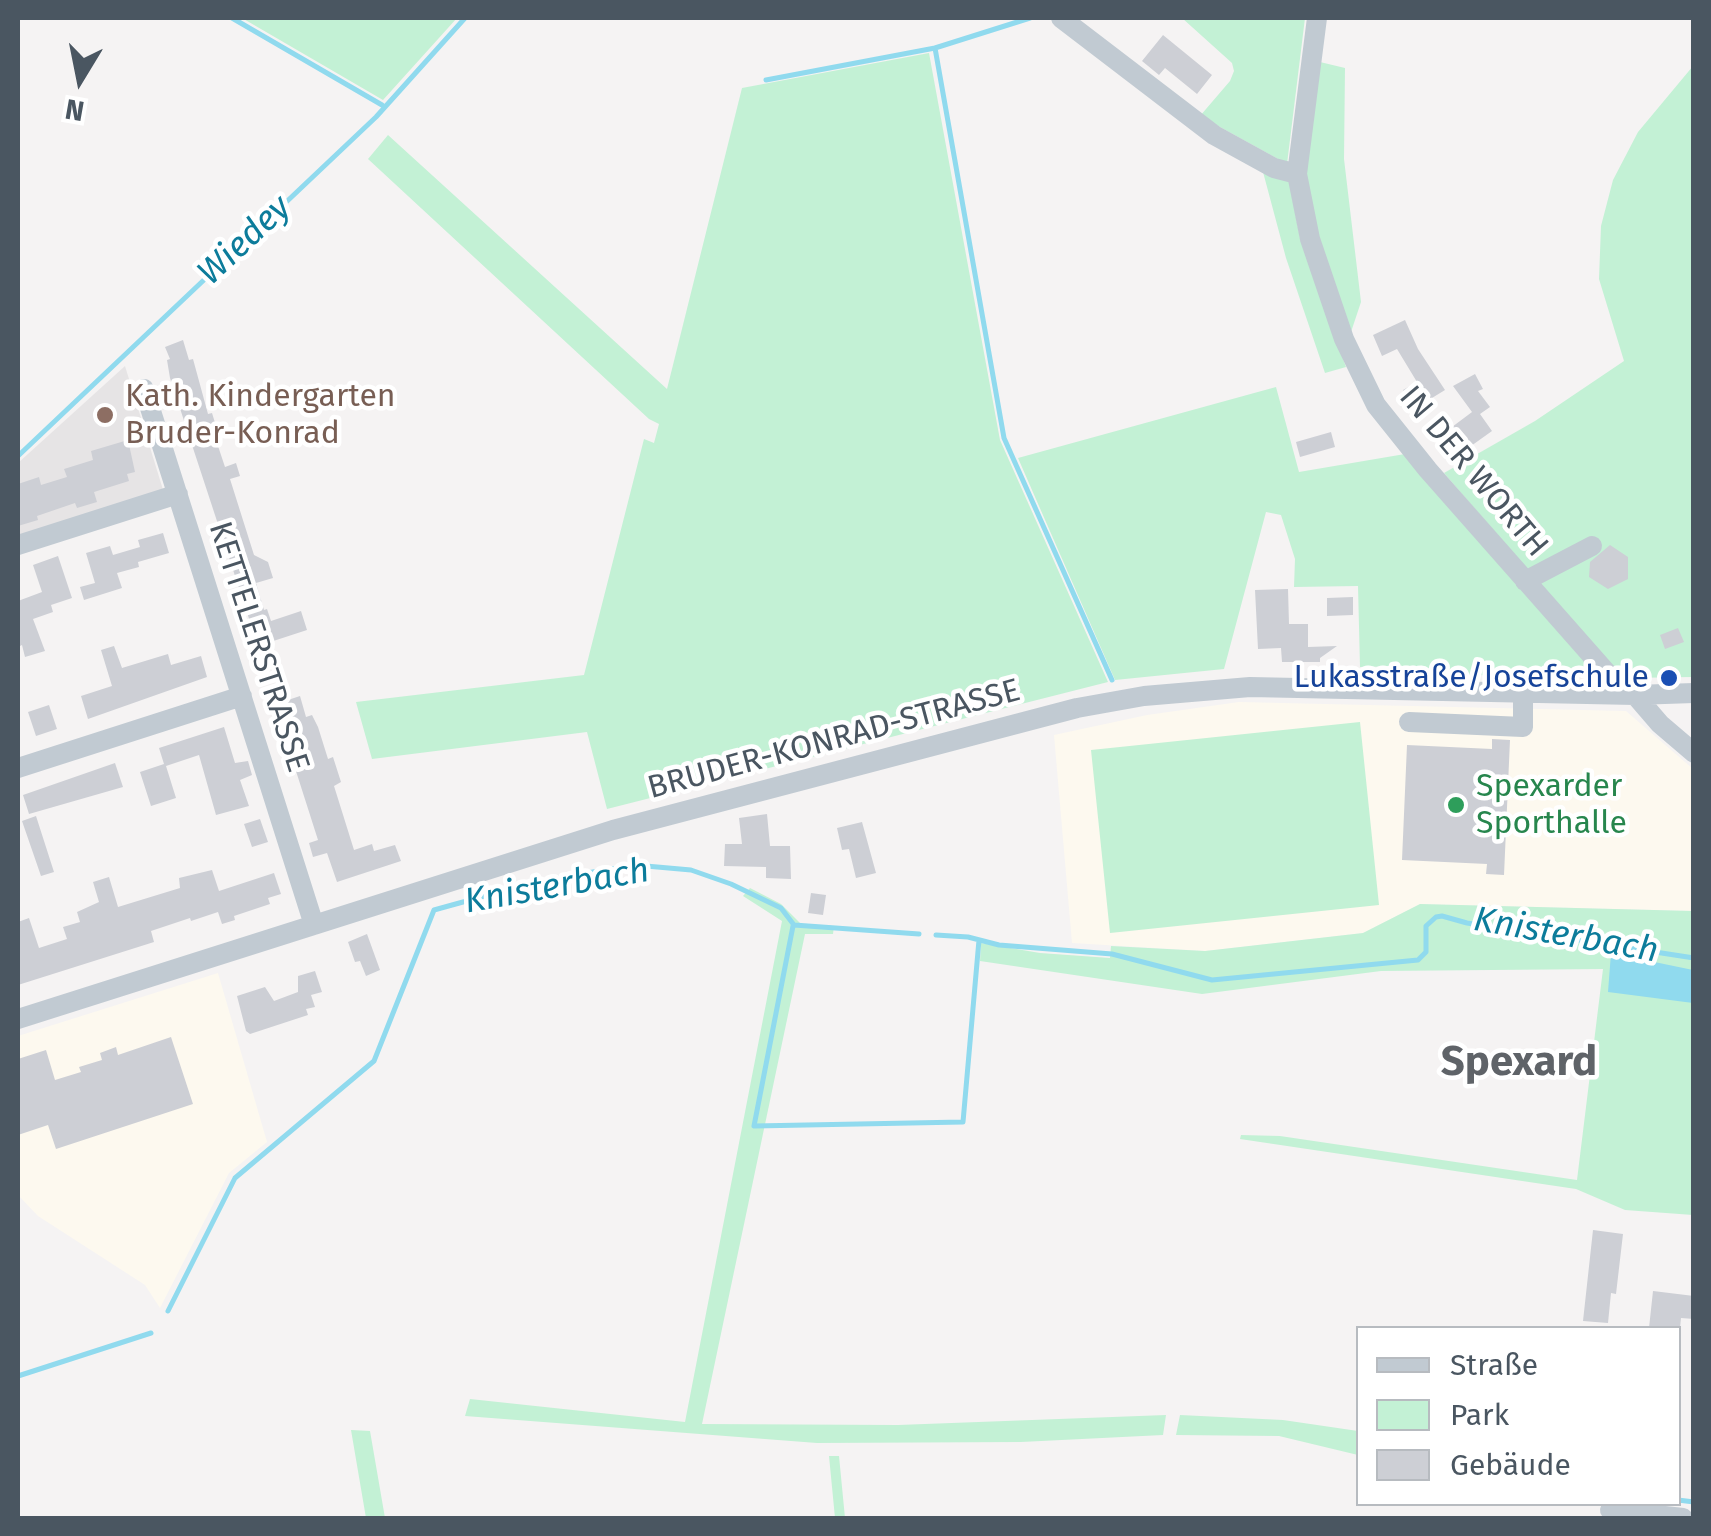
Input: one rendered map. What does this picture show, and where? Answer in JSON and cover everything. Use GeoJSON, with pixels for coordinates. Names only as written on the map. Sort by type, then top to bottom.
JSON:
{"type":"FeatureCollection","features":[{"type":"Feature","properties":{"kind":"street"},"geometry":{"type":"LineString","coordinates":[[1061,18],[1214,135],[1274,168],[1296,174]]}},
{"type":"Feature","properties":{"kind":"street","name":"IN DER WORTH"},"geometry":{"type":"LineString","coordinates":[[1317,18],[1296,174],[1310,239],[1344,340],[1376,405],[1614,682],[1635,695],[1660,724],[1694,753]]}},
{"type":"Feature","properties":{"kind":"street","name":"KETTELERSTRASSE"},"geometry":{"type":"LineString","coordinates":[[144,389],[314,924]]}},
{"type":"Feature","properties":{"kind":"street"},"geometry":{"type":"LineString","coordinates":[[18,545],[178,494]]}},
{"type":"Feature","properties":{"kind":"street"},"geometry":{"type":"LineString","coordinates":[[1525,581],[1592,546]]}},
{"type":"Feature","properties":{"kind":"street","name":"BRUDER-KONRAD-STRASSE"},"geometry":{"type":"LineString","coordinates":[[18,1019],[614,830],[1008,724],[1094,705],[1144,696],[1250,687],[1694,693]]}},
{"type":"Feature","properties":{"kind":"street"},"geometry":{"type":"LineString","coordinates":[[1409,722],[1523,727],[1523,692]]}},
{"type":"Feature","properties":{"kind":"street"},"geometry":{"type":"LineString","coordinates":[[18,768],[242,696]]}},
{"type":"Feature","properties":{"kind":"street"},"geometry":{"type":"LineString","coordinates":[[1610,1510],[1682,1518]]}},
{"type":"Feature","properties":{"kind":"shaded area","name":"Kath. Kindergarten Bruder-Konrad"},"geometry":{"type":"Polygon","coordinates":[[[125,366],[164,493],[18,540],[18,463],[125,366]]]}},
{"type":"Feature","properties":{"kind":"shaded area"},"geometry":{"type":"Polygon","coordinates":[[[1239,702],[1626,711],[1693,769],[1693,911],[1420,904],[1363,933],[1205,951],[1072,943],[1054,735],[1147,715],[1239,702]]]}},
{"type":"Feature","properties":{"kind":"shaded area"},"geometry":{"type":"Polygon","coordinates":[[[218,973],[267,1142],[229,1173],[160,1308],[145,1285],[38,1216],[18,1195],[18,1036],[218,973]]]}},
{"type":"Feature","properties":{"kind":"green space"},"geometry":{"type":"Polygon","coordinates":[[[242,18],[457,18],[383,100],[242,18]]]}},
{"type":"Feature","properties":{"kind":"green space"},"geometry":{"type":"Polygon","coordinates":[[[1182,18],[1305,18],[1287,164],[1200,116],[1234,71],[1232,63],[1182,18]]]}},
{"type":"Feature","properties":{"kind":"green space"},"geometry":{"type":"Polygon","coordinates":[[[929,53],[1000,440],[1108,682],[607,809],[587,732],[372,759],[356,702],[584,675],[644,439],[654,443],[659,424],[649,419],[368,159],[388,135],[667,389],[742,88],[929,53]]]}},
{"type":"Feature","properties":{"kind":"green space"},"geometry":{"type":"Polygon","coordinates":[[[1320,62],[1345,68],[1344,159],[1361,302],[1350,335],[1316,235],[1304,173],[1320,62]]]}},
{"type":"Feature","properties":{"kind":"green space"},"geometry":{"type":"Polygon","coordinates":[[[1693,66],[1693,677],[1626,678],[1594,648],[1444,473],[1535,421],[1624,361],[1599,279],[1601,226],[1613,180],[1638,132],[1693,66]]]}},
{"type":"Feature","properties":{"kind":"green space"},"geometry":{"type":"Polygon","coordinates":[[[1263,172],[1289,181],[1300,238],[1346,367],[1325,373],[1286,258],[1263,172]]]}},
{"type":"Feature","properties":{"kind":"green space"},"geometry":{"type":"Polygon","coordinates":[[[1276,387],[1299,472],[1405,454],[1586,663],[1588,671],[1583,677],[1414,674],[1413,666],[1360,667],[1358,586],[1294,587],[1295,559],[1281,515],[1266,512],[1224,669],[1115,680],[1018,458],[1276,387]]]}},
{"type":"Feature","properties":{"kind":"green space"},"geometry":{"type":"Polygon","coordinates":[[[1360,722],[1379,905],[1110,933],[1091,750],[1360,722]]]}},
{"type":"Feature","properties":{"kind":"green space"},"geometry":{"type":"Polygon","coordinates":[[[750,888],[781,904],[802,925],[834,926],[833,934],[805,934],[702,1424],[898,1425],[1166,1415],[1163,1435],[1021,1442],[817,1443],[465,1416],[470,1399],[685,1422],[782,921],[743,896],[750,888]]]}},
{"type":"Feature","properties":{"kind":"green space"},"geometry":{"type":"Polygon","coordinates":[[[1420,904],[1693,911],[1693,1215],[1625,1210],[1576,1189],[1240,1139],[1241,1135],[1280,1136],[1577,1180],[1603,969],[1381,971],[1202,994],[980,961],[981,943],[1040,953],[1110,958],[1111,946],[1205,951],[1363,933],[1420,904]]]}},
{"type":"Feature","properties":{"kind":"green space"},"geometry":{"type":"Polygon","coordinates":[[[1180,1415],[1283,1420],[1356,1431],[1356,1455],[1279,1436],[1176,1435],[1180,1415]]]}},
{"type":"Feature","properties":{"kind":"green space"},"geometry":{"type":"Polygon","coordinates":[[[351,1430],[370,1431],[385,1518],[366,1518],[351,1430]]]}},
{"type":"Feature","properties":{"kind":"green space"},"geometry":{"type":"Polygon","coordinates":[[[829,1456],[839,1456],[845,1518],[835,1518],[829,1456]]]}},
{"type":"Feature","properties":{"kind":"water"},"geometry":{"type":"Polygon","coordinates":[[[1611,953],[1693,970],[1693,1003],[1608,992],[1611,953]]]}},
{"type":"Feature","properties":{"kind":"building"},"geometry":{"type":"Polygon","coordinates":[[[1163,35],[1212,75],[1197,94],[1165,68],[1159,75],[1142,61],[1163,35]]]}},
{"type":"Feature","properties":{"kind":"building"},"geometry":{"type":"Polygon","coordinates":[[[1405,320],[1418,349],[1445,390],[1414,409],[1403,390],[1417,382],[1397,349],[1382,356],[1373,335],[1405,320]]]}},
{"type":"Feature","properties":{"kind":"building"},"geometry":{"type":"Polygon","coordinates":[[[183,340],[189,360],[193,359],[208,414],[212,413],[216,426],[212,428],[225,467],[236,463],[240,476],[230,479],[254,555],[268,562],[273,578],[256,583],[264,610],[267,609],[271,621],[301,611],[307,630],[258,646],[170,378],[170,359],[165,347],[183,340]]]}},
{"type":"Feature","properties":{"kind":"building"},"geometry":{"type":"Polygon","coordinates":[[[1475,374],[1483,389],[1478,391],[1490,407],[1480,414],[1492,431],[1464,451],[1448,430],[1472,412],[1453,386],[1475,374]]]}},
{"type":"Feature","properties":{"kind":"building"},"geometry":{"type":"Polygon","coordinates":[[[1331,432],[1335,447],[1300,457],[1296,442],[1331,432]]]}},
{"type":"Feature","properties":{"kind":"building"},"geometry":{"type":"Polygon","coordinates":[[[128,440],[135,472],[127,474],[129,481],[94,492],[97,502],[77,508],[75,503],[18,526],[18,484],[39,477],[41,485],[67,477],[64,469],[93,460],[91,451],[128,440]]]}},
{"type":"Feature","properties":{"kind":"building"},"geometry":{"type":"Polygon","coordinates":[[[163,533],[169,553],[117,573],[122,588],[84,600],[80,587],[95,583],[86,553],[110,546],[113,555],[140,547],[138,540],[163,533]]]}},
{"type":"Feature","properties":{"kind":"building"},"geometry":{"type":"Polygon","coordinates":[[[1610,545],[1628,557],[1628,579],[1608,589],[1589,577],[1590,562],[1610,545]]]}},
{"type":"Feature","properties":{"kind":"building"},"geometry":{"type":"Polygon","coordinates":[[[58,556],[72,598],[51,605],[53,612],[33,619],[45,651],[25,657],[22,645],[18,647],[18,601],[42,592],[33,565],[58,556]]]}},
{"type":"Feature","properties":{"kind":"building"},"geometry":{"type":"Polygon","coordinates":[[[1288,589],[1289,624],[1308,624],[1308,647],[1337,646],[1320,662],[1282,662],[1281,648],[1258,649],[1255,590],[1288,589]]]}},
{"type":"Feature","properties":{"kind":"building"},"geometry":{"type":"Polygon","coordinates":[[[1353,597],[1353,615],[1327,616],[1327,598],[1353,597]]]}},
{"type":"Feature","properties":{"kind":"building"},"geometry":{"type":"Polygon","coordinates":[[[1678,628],[1684,642],[1665,649],[1660,635],[1678,628]]]}},
{"type":"Feature","properties":{"kind":"building"},"geometry":{"type":"Polygon","coordinates":[[[114,646],[122,668],[168,654],[171,665],[201,656],[207,677],[88,719],[81,696],[112,686],[101,650],[114,646]]]}},
{"type":"Feature","properties":{"kind":"building"},"geometry":{"type":"Polygon","coordinates":[[[300,696],[306,717],[312,715],[318,727],[328,759],[333,757],[341,782],[334,786],[354,850],[372,844],[374,851],[395,845],[401,861],[337,882],[327,853],[313,857],[309,843],[318,840],[295,768],[303,765],[293,735],[285,737],[276,704],[300,696]]]}},
{"type":"Feature","properties":{"kind":"building"},"geometry":{"type":"Polygon","coordinates":[[[49,705],[57,729],[36,736],[28,712],[49,705]]]}},
{"type":"Feature","properties":{"kind":"building"},"geometry":{"type":"Polygon","coordinates":[[[224,727],[235,763],[248,761],[252,775],[240,780],[249,806],[216,815],[199,755],[166,766],[176,798],[151,806],[140,772],[164,764],[159,748],[224,727]]]}},
{"type":"Feature","properties":{"kind":"building","name":"Spexarder Sporthalle"},"geometry":{"type":"Polygon","coordinates":[[[1492,739],[1510,740],[1504,875],[1486,874],[1487,864],[1402,860],[1407,745],[1492,749],[1492,739]]]}},
{"type":"Feature","properties":{"kind":"building"},"geometry":{"type":"Polygon","coordinates":[[[115,763],[123,787],[29,814],[23,795],[115,763]]]}},
{"type":"Feature","properties":{"kind":"building"},"geometry":{"type":"Polygon","coordinates":[[[767,814],[770,846],[790,846],[791,879],[766,878],[766,867],[724,866],[725,844],[742,844],[739,818],[767,814]]]}},
{"type":"Feature","properties":{"kind":"building"},"geometry":{"type":"Polygon","coordinates":[[[36,816],[54,872],[41,876],[22,821],[36,816]]]}},
{"type":"Feature","properties":{"kind":"building"},"geometry":{"type":"Polygon","coordinates":[[[260,819],[268,842],[252,847],[244,824],[260,819]]]}},
{"type":"Feature","properties":{"kind":"building"},"geometry":{"type":"Polygon","coordinates":[[[862,822],[876,873],[856,878],[849,849],[842,850],[837,828],[862,822]]]}},
{"type":"Feature","properties":{"kind":"building"},"geometry":{"type":"Polygon","coordinates":[[[212,870],[219,891],[274,873],[281,894],[268,898],[270,904],[234,916],[235,920],[222,924],[218,912],[191,921],[190,918],[151,931],[154,942],[18,985],[18,922],[29,918],[39,948],[67,939],[63,927],[80,922],[77,912],[99,902],[93,882],[109,877],[118,907],[180,888],[179,878],[212,870]]]}},
{"type":"Feature","properties":{"kind":"building"},"geometry":{"type":"Polygon","coordinates":[[[811,893],[826,895],[823,915],[808,913],[811,893]]]}},
{"type":"Feature","properties":{"kind":"building"},"geometry":{"type":"Polygon","coordinates":[[[367,934],[380,970],[366,976],[360,961],[355,962],[348,942],[367,934]]]}},
{"type":"Feature","properties":{"kind":"building"},"geometry":{"type":"Polygon","coordinates":[[[315,971],[322,992],[311,995],[315,1007],[306,1009],[308,1015],[250,1034],[246,1031],[237,996],[265,987],[274,1001],[298,992],[298,976],[315,971]]]}},
{"type":"Feature","properties":{"kind":"building"},"geometry":{"type":"Polygon","coordinates":[[[171,1037],[193,1104],[56,1149],[48,1125],[18,1135],[18,1059],[46,1050],[55,1080],[81,1072],[79,1067],[102,1060],[100,1053],[116,1047],[118,1055],[171,1037]]]}},
{"type":"Feature","properties":{"kind":"building"},"geometry":{"type":"Polygon","coordinates":[[[1593,1230],[1623,1234],[1616,1294],[1611,1293],[1608,1323],[1583,1321],[1593,1230]]]}},
{"type":"Feature","properties":{"kind":"building"},"geometry":{"type":"Polygon","coordinates":[[[1653,1291],[1694,1296],[1694,1319],[1681,1318],[1680,1326],[1649,1326],[1653,1291]]]}},
{"type":"Feature","properties":{"kind":"waterway"},"geometry":{"type":"LineString","coordinates":[[232,18],[382,105]]}},
{"type":"Feature","properties":{"kind":"waterway","name":"Wiedey"},"geometry":{"type":"LineString","coordinates":[[18,456],[376,117],[465,18]]}},
{"type":"Feature","properties":{"kind":"waterway"},"geometry":{"type":"LineString","coordinates":[[1030,18],[935,48],[1004,438],[1112,680]]}},
{"type":"Feature","properties":{"kind":"waterway"},"geometry":{"type":"LineString","coordinates":[[766,80],[935,48]]}},
{"type":"Feature","properties":{"kind":"waterway","name":"Knisterbach"},"geometry":{"type":"LineString","coordinates":[[168,1311],[235,1178],[374,1061],[434,910],[528,884],[646,866],[691,870],[731,884],[781,908],[794,925],[919,934]]}},
{"type":"Feature","properties":{"kind":"waterway","name":"Knisterbach"},"geometry":{"type":"LineString","coordinates":[[936,935],[968,937],[999,945],[1112,954],[1212,980],[1418,960],[1426,952],[1426,926],[1442,916],[1694,958]]}},
{"type":"Feature","properties":{"kind":"waterway"},"geometry":{"type":"LineString","coordinates":[[793,926],[754,1126],[963,1122],[979,940]]}},
{"type":"Feature","properties":{"kind":"waterway","name":"Knisterbach"},"geometry":{"type":"LineString","coordinates":[[18,1376],[151,1333]]}},
{"type":"Feature","properties":{"kind":"waterway"},"geometry":{"type":"LineString","coordinates":[[1681,1500],[1694,1502]]}},
{"type":"Feature","properties":{"kind":"place","name":"Kath. Kindergarten Bruder-Konrad"},"geometry":{"type":"Point","coordinates":[105,415]}},
{"type":"Feature","properties":{"kind":"place","name":"Lukasstraße/Josefschule"},"geometry":{"type":"Point","coordinates":[1669,678]}},
{"type":"Feature","properties":{"kind":"place","name":"Spexarder Sporthalle"},"geometry":{"type":"Point","coordinates":[1456,805]}},
{"type":"Feature","properties":{"kind":"district","name":"Spexard"},"geometry":{"type":"Point","coordinates":[1519,1063]}}]}
